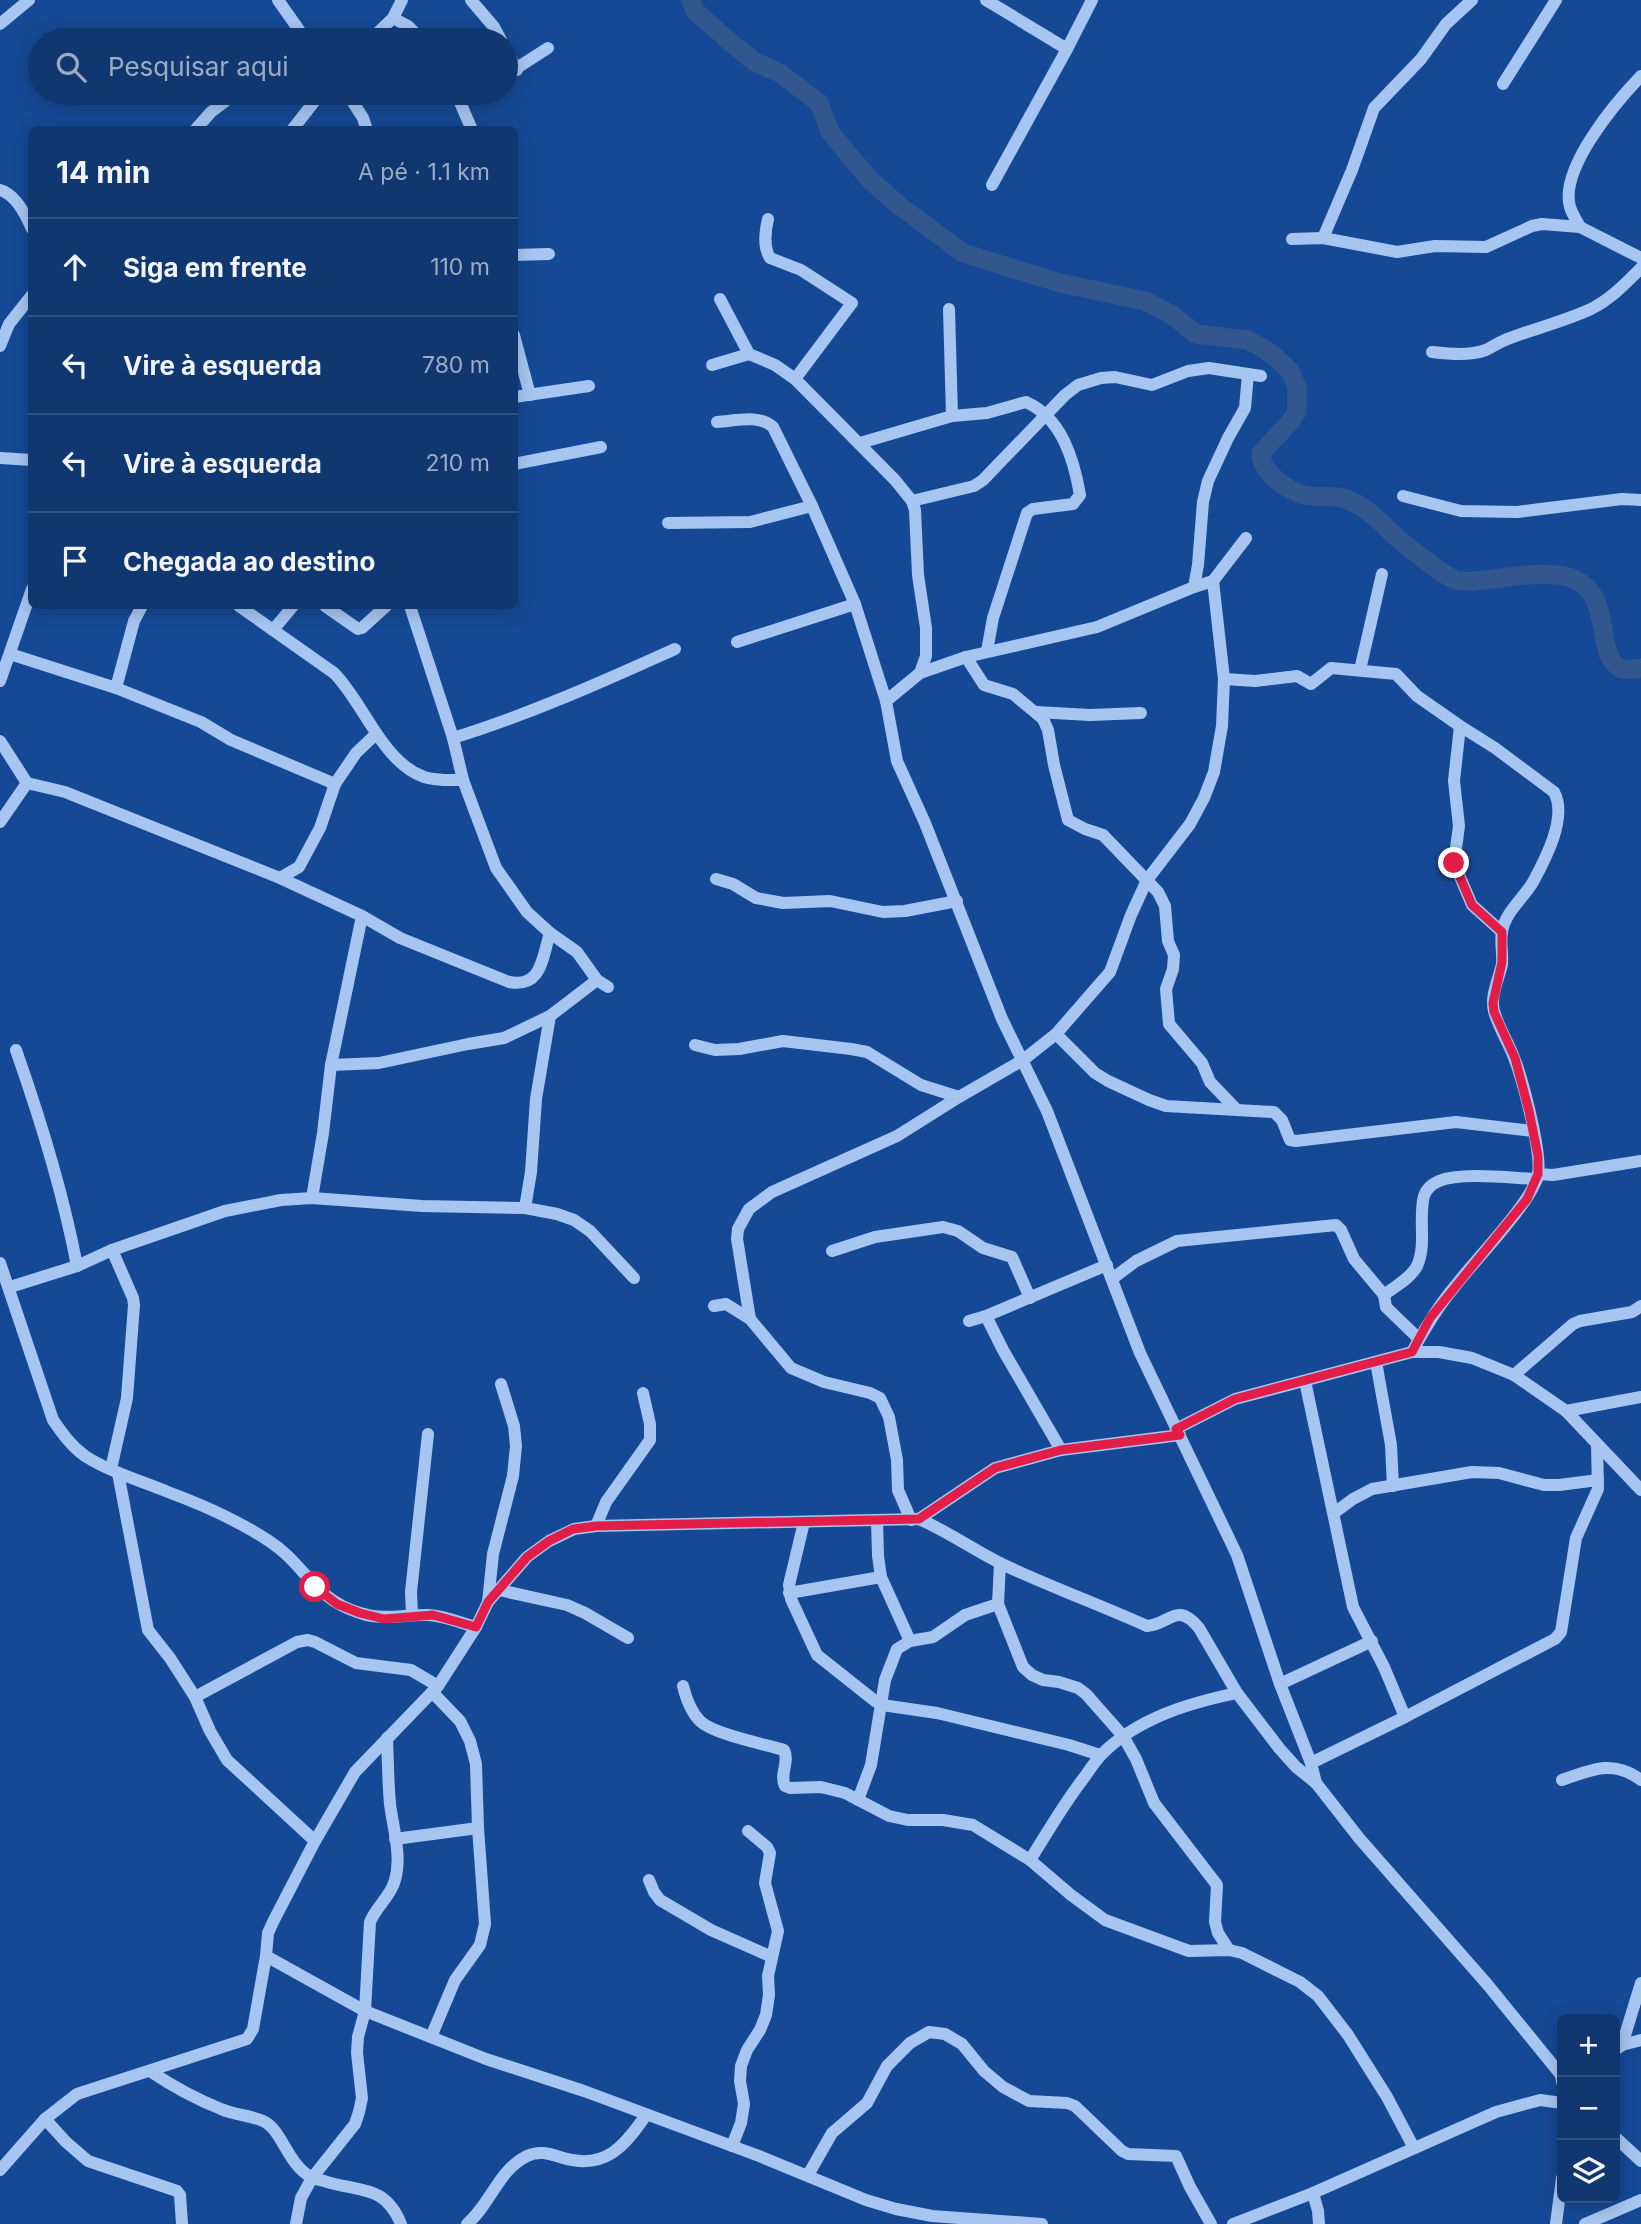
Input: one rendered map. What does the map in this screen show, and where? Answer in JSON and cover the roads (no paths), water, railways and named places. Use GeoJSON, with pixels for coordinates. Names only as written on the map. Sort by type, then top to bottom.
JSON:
{"type":"FeatureCollection","features":[{"type":"Feature","properties":{"kind":"street"},"geometry":{"type":"LineString","coordinates":[[0,24],[29,0]]}},
{"type":"Feature","properties":{"kind":"street"},"geometry":{"type":"LineString","coordinates":[[278,0],[298,28]]}},
{"type":"Feature","properties":{"kind":"street"},"geometry":{"type":"LineString","coordinates":[[383,28],[393,18],[402,0]]}},
{"type":"Feature","properties":{"kind":"street"},"geometry":{"type":"LineString","coordinates":[[471,0],[495,28]]}},
{"type":"Feature","properties":{"kind":"street"},"geometry":{"type":"LineString","coordinates":[[986,0],[1067,49]]}},
{"type":"Feature","properties":{"kind":"street"},"geometry":{"type":"LineString","coordinates":[[992,185],[1092,0]]}},
{"type":"Feature","properties":{"kind":"street"},"geometry":{"type":"LineString","coordinates":[[1323,238],[1352,170],[1374,108],[1421,59],[1446,24],[1472,0]]}},
{"type":"Feature","properties":{"kind":"street"},"geometry":{"type":"LineString","coordinates":[[1503,84],[1556,0]]}},
{"type":"Feature","properties":{"kind":"street"},"geometry":{"type":"LineString","coordinates":[[393,18],[410,28]]}},
{"type":"Feature","properties":{"kind":"street"},"geometry":{"type":"LineString","coordinates":[[518,67],[548,48]]}},
{"type":"Feature","properties":{"kind":"street"},"geometry":{"type":"LineString","coordinates":[[1580,227],[1570,207],[1569,194],[1574,169],[1619,99],[1641,76]]}},
{"type":"Feature","properties":{"kind":"street"},"geometry":{"type":"LineString","coordinates":[[199,126],[220,105]]}},
{"type":"Feature","properties":{"kind":"street"},"geometry":{"type":"LineString","coordinates":[[295,126],[312,105]]}},
{"type":"Feature","properties":{"kind":"street"},"geometry":{"type":"LineString","coordinates":[[355,105],[366,126]]}},
{"type":"Feature","properties":{"kind":"street"},"geometry":{"type":"LineString","coordinates":[[465,105],[471,126]]}},
{"type":"Feature","properties":{"kind":"street"},"geometry":{"type":"LineString","coordinates":[[0,190],[7,192],[28,222]]}},
{"type":"Feature","properties":{"kind":"street"},"geometry":{"type":"LineString","coordinates":[[768,219],[765,232],[770,258],[800,270],[852,303],[795,379]]}},
{"type":"Feature","properties":{"kind":"street"},"geometry":{"type":"LineString","coordinates":[[1292,239],[1323,238],[1397,252],[1435,246],[1486,247],[1542,224],[1580,227],[1641,258]]}},
{"type":"Feature","properties":{"kind":"street"},"geometry":{"type":"LineString","coordinates":[[518,255],[549,254]]}},
{"type":"Feature","properties":{"kind":"street"},"geometry":{"type":"LineString","coordinates":[[1432,352],[1450,354],[1485,350],[1508,338],[1593,308],[1622,288],[1641,268]]}},
{"type":"Feature","properties":{"kind":"street"},"geometry":{"type":"LineString","coordinates":[[720,299],[749,354],[775,365],[795,379],[860,443],[912,501],[915,510],[918,575],[926,628],[926,656],[919,673]]}},
{"type":"Feature","properties":{"kind":"street"},"geometry":{"type":"LineString","coordinates":[[0,346],[9,324],[28,300]]}},
{"type":"Feature","properties":{"kind":"street"},"geometry":{"type":"LineString","coordinates":[[949,309],[952,416]]}},
{"type":"Feature","properties":{"kind":"street"},"geometry":{"type":"LineString","coordinates":[[518,350],[530,395]]}},
{"type":"Feature","properties":{"kind":"street"},"geometry":{"type":"LineString","coordinates":[[712,365],[749,354]]}},
{"type":"Feature","properties":{"kind":"street"},"geometry":{"type":"LineString","coordinates":[[912,501],[974,486],[1078,386],[1101,377],[1115,377],[1152,385],[1188,371],[1209,368],[1254,375],[1245,408],[1208,481],[1203,502],[1194,587]]}},
{"type":"Feature","properties":{"kind":"street"},"geometry":{"type":"LineString","coordinates":[[518,396],[589,386]]}},
{"type":"Feature","properties":{"kind":"street"},"geometry":{"type":"LineString","coordinates":[[860,443],[952,416],[987,413],[1022,402],[1046,415],[1071,453],[1080,495],[1073,504],[1033,509],[1027,513],[993,618],[987,651]]}},
{"type":"Feature","properties":{"kind":"street"},"geometry":{"type":"LineString","coordinates":[[718,422],[757,419],[767,421],[773,427],[812,506],[855,604],[886,701],[897,761],[957,901],[1002,1019],[1047,1111],[1140,1353],[1237,1555],[1316,1783]]}},
{"type":"Feature","properties":{"kind":"street"},"geometry":{"type":"LineString","coordinates":[[518,463],[601,447]]}},
{"type":"Feature","properties":{"kind":"street"},"geometry":{"type":"LineString","coordinates":[[0,458],[28,460]]}},
{"type":"Feature","properties":{"kind":"street"},"geometry":{"type":"LineString","coordinates":[[1403,496],[1461,511],[1517,512],[1622,499],[1641,500]]}},
{"type":"Feature","properties":{"kind":"street"},"geometry":{"type":"LineString","coordinates":[[668,523],[750,522],[812,506]]}},
{"type":"Feature","properties":{"kind":"street"},"geometry":{"type":"LineString","coordinates":[[886,701],[919,673],[987,651],[1097,627],[1213,581],[1246,538]]}},
{"type":"Feature","properties":{"kind":"street"},"geometry":{"type":"LineString","coordinates":[[1360,670],[1382,574]]}},
{"type":"Feature","properties":{"kind":"street"},"geometry":{"type":"LineString","coordinates":[[750,1319],[737,1239],[738,1229],[749,1209],[772,1192],[794,1181],[897,1136],[1023,1060],[1056,1034],[1110,972],[1147,880],[1190,824],[1214,772],[1222,726],[1224,679],[1213,581]]}},
{"type":"Feature","properties":{"kind":"street"},"geometry":{"type":"LineString","coordinates":[[0,681],[28,601]]}},
{"type":"Feature","properties":{"kind":"street"},"geometry":{"type":"LineString","coordinates":[[737,642],[855,604]]}},
{"type":"Feature","properties":{"kind":"street"},"geometry":{"type":"LineString","coordinates":[[116,688],[134,621],[140,609]]}},
{"type":"Feature","properties":{"kind":"street"},"geometry":{"type":"LineString","coordinates":[[243,609],[339,678],[376,734],[404,765],[423,776],[463,780]]}},
{"type":"Feature","properties":{"kind":"street"},"geometry":{"type":"LineString","coordinates":[[274,630],[291,609]]}},
{"type":"Feature","properties":{"kind":"street"},"geometry":{"type":"LineString","coordinates":[[329,609],[358,629],[383,609]]}},
{"type":"Feature","properties":{"kind":"street"},"geometry":{"type":"LineString","coordinates":[[411,609],[453,738],[463,780],[496,868],[527,912],[582,956],[597,980],[608,987]]}},
{"type":"Feature","properties":{"kind":"street"},"geometry":{"type":"LineString","coordinates":[[453,738],[546,706],[676,649]]}},
{"type":"Feature","properties":{"kind":"street"},"geometry":{"type":"LineString","coordinates":[[10,654],[116,688],[201,722],[231,740],[335,784]]}},
{"type":"Feature","properties":{"kind":"street"},"geometry":{"type":"LineString","coordinates":[[966,657],[984,685],[1013,694],[1043,719],[1048,730],[1068,820],[1103,835],[1158,892],[1165,906],[1168,941],[1174,955],[1173,969],[1166,989],[1169,1024],[1202,1063],[1210,1083],[1236,1110]]}},
{"type":"Feature","properties":{"kind":"street"},"geometry":{"type":"LineString","coordinates":[[1224,679],[1255,681],[1297,676],[1309,685],[1331,668],[1395,674],[1417,696],[1495,748],[1557,797],[1558,821],[1554,836],[1532,883],[1508,916],[1502,932],[1502,962],[1493,1003],[1494,1012],[1515,1058],[1538,1156],[1538,1176],[1527,1199],[1430,1318],[1412,1352]]}},
{"type":"Feature","properties":{"kind":"street"},"geometry":{"type":"LineString","coordinates":[[1036,712],[1090,715],[1141,713]]}},
{"type":"Feature","properties":{"kind":"street"},"geometry":{"type":"LineString","coordinates":[[1460,726],[1454,781],[1459,826],[1454,863],[1472,905],[1502,932]]}},
{"type":"Feature","properties":{"kind":"street"},"geometry":{"type":"LineString","coordinates":[[281,878],[299,867],[305,858],[320,828],[335,784],[356,753],[376,734]]}},
{"type":"Feature","properties":{"kind":"street"},"geometry":{"type":"LineString","coordinates":[[0,741],[27,783],[65,792],[281,878],[362,916],[400,938],[509,982],[522,984],[534,978],[550,933]]}},
{"type":"Feature","properties":{"kind":"street"},"geometry":{"type":"LineString","coordinates":[[0,822],[27,783]]}},
{"type":"Feature","properties":{"kind":"street"},"geometry":{"type":"LineString","coordinates":[[716,879],[733,884],[756,898],[783,903],[830,901],[883,912],[905,911],[957,901]]}},
{"type":"Feature","properties":{"kind":"street"},"geometry":{"type":"LineString","coordinates":[[312,1198],[331,1065],[362,916]]}},
{"type":"Feature","properties":{"kind":"street"},"geometry":{"type":"LineString","coordinates":[[331,1065],[379,1063],[504,1038],[550,1016],[597,980]]}},
{"type":"Feature","properties":{"kind":"street"},"geometry":{"type":"LineString","coordinates":[[525,1208],[531,1172],[536,1099],[550,1016]]}},
{"type":"Feature","properties":{"kind":"street"},"geometry":{"type":"LineString","coordinates":[[1056,1034],[1095,1073],[1149,1100],[1166,1105],[1274,1111],[1282,1120],[1290,1140],[1456,1122],[1533,1131]]}},
{"type":"Feature","properties":{"kind":"street"},"geometry":{"type":"LineString","coordinates":[[695,1045],[715,1050],[739,1049],[783,1041],[867,1052],[920,1085],[960,1097]]}},
{"type":"Feature","properties":{"kind":"street"},"geometry":{"type":"LineString","coordinates":[[16,1050],[40,1119],[77,1266]]}},
{"type":"Feature","properties":{"kind":"street"},"geometry":{"type":"LineString","coordinates":[[1384,1295],[1409,1276],[1418,1265],[1422,1244],[1424,1195],[1429,1186],[1454,1177],[1553,1175],[1641,1161]]}},
{"type":"Feature","properties":{"kind":"street"},"geometry":{"type":"LineString","coordinates":[[9,1287],[77,1266],[112,1250],[225,1211],[281,1200],[312,1198],[422,1206],[525,1208],[557,1214],[574,1220],[590,1231],[634,1278]]}},
{"type":"Feature","properties":{"kind":"street"},"geometry":{"type":"LineString","coordinates":[[1112,1279],[1136,1261],[1177,1241],[1333,1224],[1339,1226],[1354,1259],[1384,1295],[1386,1307],[1419,1339]]}},
{"type":"Feature","properties":{"kind":"street"},"geometry":{"type":"LineString","coordinates":[[832,1251],[875,1237],[951,1228],[983,1248],[1012,1258],[1030,1297]]}},
{"type":"Feature","properties":{"kind":"street"},"geometry":{"type":"LineString","coordinates":[[112,1250],[134,1306],[127,1398],[115,1471],[148,1630],[195,1697],[227,1760],[315,1841]]}},
{"type":"Feature","properties":{"kind":"street"},"geometry":{"type":"LineString","coordinates":[[0,1263],[53,1420],[66,1440],[85,1455],[115,1471],[183,1497],[272,1542],[315,1587],[337,1604],[384,1619],[433,1615],[476,1627]]}},
{"type":"Feature","properties":{"kind":"street"},"geometry":{"type":"LineString","coordinates":[[968,1321],[1107,1265]]}},
{"type":"Feature","properties":{"kind":"street"},"geometry":{"type":"LineString","coordinates":[[715,1306],[726,1304],[750,1319],[791,1368],[824,1382],[880,1398],[889,1417],[897,1460],[898,1490],[915,1519]]}},
{"type":"Feature","properties":{"kind":"street"},"geometry":{"type":"LineString","coordinates":[[1514,1375],[1573,1324],[1632,1312],[1641,1306]]}},
{"type":"Feature","properties":{"kind":"street"},"geometry":{"type":"LineString","coordinates":[[986,1316],[1061,1450]]}},
{"type":"Feature","properties":{"kind":"street"},"geometry":{"type":"LineString","coordinates":[[915,1519],[995,1468],[1061,1450],[1178,1432],[1235,1399],[1412,1352],[1440,1352],[1472,1358],[1514,1375],[1566,1410],[1641,1490]]}},
{"type":"Feature","properties":{"kind":"street"},"geometry":{"type":"LineString","coordinates":[[1376,1362],[1391,1445],[1393,1486]]}},
{"type":"Feature","properties":{"kind":"street"},"geometry":{"type":"LineString","coordinates":[[1305,1381],[1353,1607],[1372,1641],[1405,1717]]}},
{"type":"Feature","properties":{"kind":"street"},"geometry":{"type":"LineString","coordinates":[[488,1602],[493,1554],[513,1476],[516,1446],[514,1426],[501,1384]]}},
{"type":"Feature","properties":{"kind":"street"},"geometry":{"type":"LineString","coordinates":[[596,1526],[607,1502],[650,1440],[650,1424],[643,1393]]}},
{"type":"Feature","properties":{"kind":"street"},"geometry":{"type":"LineString","coordinates":[[1566,1410],[1641,1397]]}},
{"type":"Feature","properties":{"kind":"street"},"geometry":{"type":"LineString","coordinates":[[412,1615],[411,1592],[428,1434]]}},
{"type":"Feature","properties":{"kind":"street"},"geometry":{"type":"LineString","coordinates":[[1311,1763],[1555,1639],[1561,1632],[1576,1538],[1596,1498],[1597,1445]]}},
{"type":"Feature","properties":{"kind":"street"},"geometry":{"type":"LineString","coordinates":[[1334,1513],[1372,1489],[1472,1472],[1499,1473],[1544,1485],[1598,1480]]}},
{"type":"Feature","properties":{"kind":"street"},"geometry":{"type":"LineString","coordinates":[[0,2170],[45,2119],[77,2094],[250,2036],[267,1956],[268,1933],[315,1841],[355,1772],[435,1689],[476,1627],[488,1602],[527,1557],[549,1541],[573,1529],[596,1526],[915,1519],[938,1527],[1000,1563],[1051,1587],[1147,1626],[1173,1616],[1184,1615],[1199,1628],[1237,1693],[1287,1758],[1316,1783],[1359,1838],[1487,1984],[1560,2077]]}},
{"type":"Feature","properties":{"kind":"street"},"geometry":{"type":"LineString","coordinates":[[877,1520],[881,1577],[910,1641]]}},
{"type":"Feature","properties":{"kind":"street"},"geometry":{"type":"LineString","coordinates":[[804,1522],[789,1593],[817,1654],[882,1705],[937,1713],[1100,1755]]}},
{"type":"Feature","properties":{"kind":"street"},"geometry":{"type":"LineString","coordinates":[[1000,1563],[998,1604],[1024,1667],[1042,1680],[1059,1682],[1087,1694],[1123,1736],[1136,1759],[1154,1803],[1217,1885],[1215,1922],[1218,1933],[1229,1950]]}},
{"type":"Feature","properties":{"kind":"street"},"geometry":{"type":"LineString","coordinates":[[789,1593],[881,1577]]}},
{"type":"Feature","properties":{"kind":"street"},"geometry":{"type":"LineString","coordinates":[[499,1590],[567,1605],[628,1638]]}},
{"type":"Feature","properties":{"kind":"street"},"geometry":{"type":"LineString","coordinates":[[858,1800],[871,1765],[890,1663],[897,1649],[910,1641],[933,1637],[965,1615],[998,1604]]}},
{"type":"Feature","properties":{"kind":"street"},"geometry":{"type":"LineString","coordinates":[[195,1697],[298,1642],[308,1640],[356,1663],[411,1670],[435,1689],[460,1721],[470,1741],[476,1764],[485,1924],[480,1945],[455,1980],[431,2037]]}},
{"type":"Feature","properties":{"kind":"street"},"geometry":{"type":"LineString","coordinates":[[1280,1684],[1372,1641]]}},
{"type":"Feature","properties":{"kind":"street"},"geometry":{"type":"LineString","coordinates":[[682,1686],[687,1700],[701,1722],[712,1729],[784,1750],[787,1758],[783,1782],[785,1786],[821,1787],[845,1793],[889,1816],[908,1820],[943,1820],[972,1825],[1030,1860],[1105,1920],[1189,1951],[1242,1952],[1300,1982],[1318,1996],[1348,2035],[1387,2097],[1414,2148]]}},
{"type":"Feature","properties":{"kind":"street"},"geometry":{"type":"LineString","coordinates":[[1030,1860],[1065,1803],[1100,1755],[1123,1736],[1178,1707],[1237,1693]]}},
{"type":"Feature","properties":{"kind":"street"},"geometry":{"type":"LineString","coordinates":[[296,2224],[301,2197],[312,2178],[355,2124],[362,2098],[358,2045],[365,2011],[370,1922],[394,1885],[397,1861],[390,1802],[387,1738]]}},
{"type":"Feature","properties":{"kind":"street"},"geometry":{"type":"LineString","coordinates":[[1562,1780],[1598,1768],[1615,1768],[1641,1780]]}},
{"type":"Feature","properties":{"kind":"street"},"geometry":{"type":"LineString","coordinates":[[395,1839],[478,1828]]}},
{"type":"Feature","properties":{"kind":"street"},"geometry":{"type":"LineString","coordinates":[[732,2146],[741,2123],[744,2104],[740,2081],[741,2066],[766,2015],[772,1957],[778,1931],[765,1883],[769,1853],[767,1847],[748,1831]]}},
{"type":"Feature","properties":{"kind":"street"},"geometry":{"type":"LineString","coordinates":[[649,1880],[660,1900],[712,1930],[772,1957]]}},
{"type":"Feature","properties":{"kind":"street"},"geometry":{"type":"LineString","coordinates":[[267,1956],[365,2011],[486,2059],[584,2091],[732,2146],[866,2200],[932,2216],[1042,2224]]}},
{"type":"Feature","properties":{"kind":"street"},"geometry":{"type":"LineString","coordinates":[[1620,2042],[1641,1983]]}},
{"type":"Feature","properties":{"kind":"street"},"geometry":{"type":"LineString","coordinates":[[808,2175],[832,2133],[867,2103],[887,2066],[910,2043],[929,2032],[944,2034],[962,2043],[984,2071],[1003,2087],[1029,2101],[1075,2106],[1122,2151],[1128,2154],[1177,2156],[1190,2187],[1211,2224]]}},
{"type":"Feature","properties":{"kind":"street"},"geometry":{"type":"LineString","coordinates":[[1620,2047],[1641,2039]]}},
{"type":"Feature","properties":{"kind":"street"},"geometry":{"type":"LineString","coordinates":[[150,2071],[171,2085],[223,2110],[263,2121],[275,2132],[290,2159],[312,2178],[378,2193],[387,2200],[401,2224]]}},
{"type":"Feature","properties":{"kind":"street"},"geometry":{"type":"LineString","coordinates":[[1233,2224],[1313,2193],[1496,2112],[1532,2101],[1557,2102]]}},
{"type":"Feature","properties":{"kind":"street"},"geometry":{"type":"LineString","coordinates":[[467,2224],[507,2171],[519,2161],[543,2152],[584,2162],[597,2160],[629,2139],[646,2115]]}},
{"type":"Feature","properties":{"kind":"street"},"geometry":{"type":"LineString","coordinates":[[45,2119],[88,2161],[177,2192],[180,2195],[182,2224]]}},
{"type":"Feature","properties":{"kind":"street"},"geometry":{"type":"LineString","coordinates":[[1618,2140],[1641,2161]]}},
{"type":"Feature","properties":{"kind":"street"},"geometry":{"type":"LineString","coordinates":[[1313,2193],[1319,2224]]}},
{"type":"Feature","properties":{"kind":"street"},"geometry":{"type":"LineString","coordinates":[[1585,2224],[1641,2200]]}},
{"type":"Feature","properties":{"kind":"street"},"geometry":{"type":"LineString","coordinates":[[1556,2224],[1559,2203]]}},
{"type":"Feature","properties":{"kind":"waterway"},"geometry":{"type":"LineString","coordinates":[[691,0],[695,11],[730,42],[755,62],[780,73],[819,103],[830,132],[869,179],[963,253],[1060,283],[1145,301],[1172,315],[1196,334],[1248,340],[1272,354],[1290,371],[1297,387],[1297,411],[1261,453],[1265,467],[1282,485],[1304,495],[1339,497],[1357,504],[1432,566],[1456,580],[1474,581],[1541,574],[1576,580],[1589,590],[1597,603],[1612,660],[1622,669],[1641,668]]}}]}
